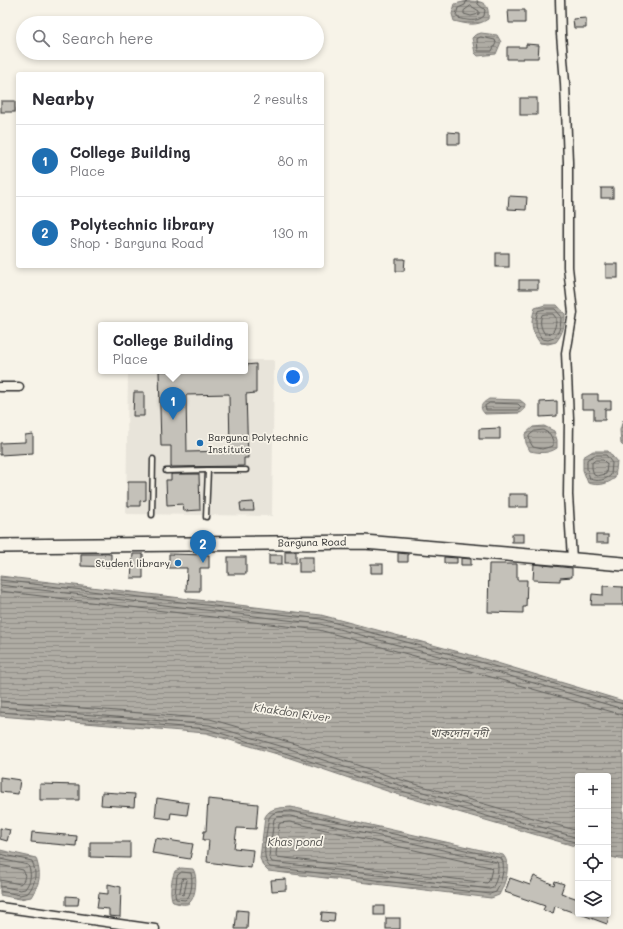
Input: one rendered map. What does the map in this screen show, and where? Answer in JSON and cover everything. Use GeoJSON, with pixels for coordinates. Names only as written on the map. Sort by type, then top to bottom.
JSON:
{"type":"FeatureCollection","features":[{"type":"Feature","properties":{"kind":"main road","name":"Barguna Road"},"geometry":{"type":"LineString","coordinates":[[0,546],[364,542],[623,564]]}},
{"type":"Feature","properties":{"kind":"street"},"geometry":{"type":"LineString","coordinates":[[560,0],[565,83],[568,267],[573,313],[566,353],[569,419],[568,495],[572,559]]}},
{"type":"Feature","properties":{"kind":"street"},"geometry":{"type":"LineString","coordinates":[[0,387],[19,387]]}},
{"type":"Feature","properties":{"kind":"street"},"geometry":{"type":"LineString","coordinates":[[0,907],[155,929]]}},
{"type":"Feature","properties":{"kind":"lane"},"geometry":{"type":"LineString","coordinates":[[152,515],[153,459]]}},
{"type":"Feature","properties":{"kind":"lane"},"geometry":{"type":"LineString","coordinates":[[206,517],[208,470]]}},
{"type":"Feature","properties":{"kind":"lane"},"geometry":{"type":"LineString","coordinates":[[166,471],[246,470]]}},
{"type":"Feature","properties":{"kind":"shaded area","name":"Barguna Polytechnic Institute"},"geometry":{"type":"Polygon","coordinates":[[[248,360],[274,360],[272,516],[126,514],[128,374],[248,374],[248,360]]]}},
{"type":"Feature","properties":{"kind":"water"},"geometry":{"type":"Polygon","coordinates":[[[467,1],[477,1],[484,4],[488,9],[488,19],[484,22],[475,24],[454,21],[452,14],[455,4],[467,1]]]}},
{"type":"Feature","properties":{"kind":"water"},"geometry":{"type":"Polygon","coordinates":[[[481,33],[497,35],[501,42],[496,54],[478,56],[475,53],[472,38],[481,33]]]}},
{"type":"Feature","properties":{"kind":"water"},"geometry":{"type":"Polygon","coordinates":[[[545,305],[557,305],[565,314],[562,332],[556,342],[548,344],[540,343],[532,326],[532,318],[535,308],[545,305]]]}},
{"type":"Feature","properties":{"kind":"water"},"geometry":{"type":"Polygon","coordinates":[[[489,399],[520,400],[525,404],[525,407],[520,413],[485,414],[481,407],[484,402],[489,399]]]}},
{"type":"Feature","properties":{"kind":"water"},"geometry":{"type":"Polygon","coordinates":[[[623,420],[623,446],[621,444],[620,430],[623,420]]]}},
{"type":"Feature","properties":{"kind":"water"},"geometry":{"type":"Polygon","coordinates":[[[544,426],[554,431],[557,440],[557,448],[544,452],[530,451],[526,443],[525,434],[533,427],[544,426]]]}},
{"type":"Feature","properties":{"kind":"water"},"geometry":{"type":"Polygon","coordinates":[[[593,451],[608,451],[617,462],[615,478],[602,484],[588,483],[583,470],[583,457],[593,451]]]}},
{"type":"Feature","properties":{"kind":"water","name":"খাকদোন নদী"},"geometry":{"type":"Polygon","coordinates":[[[0,576],[321,615],[474,656],[623,701],[623,860],[611,857],[611,773],[575,773],[575,846],[393,793],[284,756],[206,733],[0,716],[0,576]]]}},
{"type":"Feature","properties":{"kind":"water","name":"Khas pond"},"geometry":{"type":"Polygon","coordinates":[[[291,807],[503,855],[507,864],[507,875],[499,895],[491,898],[268,871],[263,866],[260,858],[265,817],[270,811],[291,807]]]}},
{"type":"Feature","properties":{"kind":"water"},"geometry":{"type":"Polygon","coordinates":[[[0,850],[36,858],[39,869],[39,878],[37,887],[31,897],[20,899],[0,895],[0,850]]]}},
{"type":"Feature","properties":{"kind":"water"},"geometry":{"type":"Polygon","coordinates":[[[181,868],[193,869],[195,872],[195,892],[189,903],[185,904],[173,902],[171,895],[171,887],[175,871],[181,868]]]}},
{"type":"Feature","properties":{"kind":"building"},"geometry":{"type":"Polygon","coordinates":[[[508,10],[525,10],[525,23],[509,23],[508,10]]]}},
{"type":"Feature","properties":{"kind":"building"},"geometry":{"type":"Polygon","coordinates":[[[586,18],[586,28],[574,28],[573,19],[586,18]]]}},
{"type":"Feature","properties":{"kind":"building"},"geometry":{"type":"Polygon","coordinates":[[[526,44],[539,45],[538,58],[507,59],[507,47],[526,47],[526,44]]]}},
{"type":"Feature","properties":{"kind":"building"},"geometry":{"type":"Polygon","coordinates":[[[520,98],[537,98],[537,115],[520,115],[520,98]]]}},
{"type":"Feature","properties":{"kind":"building"},"geometry":{"type":"Polygon","coordinates":[[[1,101],[15,101],[15,112],[1,112],[1,101]]]}},
{"type":"Feature","properties":{"kind":"building"},"geometry":{"type":"Polygon","coordinates":[[[448,132],[460,133],[460,144],[448,144],[448,132]]]}},
{"type":"Feature","properties":{"kind":"building"},"geometry":{"type":"Polygon","coordinates":[[[601,188],[613,188],[613,198],[601,198],[601,188]]]}},
{"type":"Feature","properties":{"kind":"building"},"geometry":{"type":"Polygon","coordinates":[[[509,196],[527,197],[526,210],[508,209],[509,196]]]}},
{"type":"Feature","properties":{"kind":"building"},"geometry":{"type":"Polygon","coordinates":[[[496,253],[509,253],[509,267],[496,267],[496,253]]]}},
{"type":"Feature","properties":{"kind":"building"},"geometry":{"type":"Polygon","coordinates":[[[396,259],[405,259],[404,271],[396,271],[396,259]]]}},
{"type":"Feature","properties":{"kind":"building"},"geometry":{"type":"Polygon","coordinates":[[[606,264],[618,264],[618,278],[606,278],[606,264]]]}},
{"type":"Feature","properties":{"kind":"building"},"geometry":{"type":"Polygon","coordinates":[[[519,280],[538,280],[538,289],[519,289],[519,280]]]}},
{"type":"Feature","properties":{"kind":"building"},"geometry":{"type":"Polygon","coordinates":[[[256,364],[256,393],[246,394],[248,458],[244,458],[244,466],[171,467],[171,446],[161,446],[159,374],[248,374],[248,365],[256,364]],[[229,394],[186,395],[187,452],[230,451],[229,394]]]}},
{"type":"Feature","properties":{"kind":"building"},"geometry":{"type":"Polygon","coordinates":[[[134,392],[144,392],[144,416],[133,416],[134,392]]]}},
{"type":"Feature","properties":{"kind":"building"},"geometry":{"type":"Polygon","coordinates":[[[582,394],[598,394],[598,401],[611,401],[611,409],[605,409],[605,420],[594,420],[594,409],[582,409],[582,394]]]}},
{"type":"Feature","properties":{"kind":"building"},"geometry":{"type":"Polygon","coordinates":[[[557,401],[557,416],[540,417],[540,402],[557,401]]]}},
{"type":"Feature","properties":{"kind":"building"},"geometry":{"type":"Polygon","coordinates":[[[500,428],[500,439],[479,439],[479,429],[500,428]]]}},
{"type":"Feature","properties":{"kind":"building"},"geometry":{"type":"Polygon","coordinates":[[[33,434],[33,453],[0,455],[0,443],[25,442],[25,435],[33,434]]]}},
{"type":"Feature","properties":{"kind":"building"},"geometry":{"type":"Polygon","coordinates":[[[171,474],[199,474],[200,510],[184,511],[183,504],[167,505],[166,480],[171,480],[171,474]]]}},
{"type":"Feature","properties":{"kind":"building"},"geometry":{"type":"Polygon","coordinates":[[[128,482],[146,482],[146,500],[140,501],[140,506],[128,506],[128,482]]]}},
{"type":"Feature","properties":{"kind":"building"},"geometry":{"type":"Polygon","coordinates":[[[509,494],[528,494],[528,507],[509,507],[509,494]]]}},
{"type":"Feature","properties":{"kind":"building"},"geometry":{"type":"Polygon","coordinates":[[[253,502],[254,511],[241,511],[240,503],[253,502]]]}},
{"type":"Feature","properties":{"kind":"building"},"geometry":{"type":"Polygon","coordinates":[[[512,534],[524,534],[524,542],[512,542],[512,534]]]}},
{"type":"Feature","properties":{"kind":"building"},"geometry":{"type":"Polygon","coordinates":[[[596,535],[608,535],[608,543],[596,543],[596,535]]]}},
{"type":"Feature","properties":{"kind":"building"},"geometry":{"type":"Polygon","coordinates":[[[285,551],[296,551],[296,563],[285,563],[285,551]]]}},
{"type":"Feature","properties":{"kind":"building"},"geometry":{"type":"Polygon","coordinates":[[[398,553],[408,554],[408,562],[398,562],[398,553]]]}},
{"type":"Feature","properties":{"kind":"building"},"geometry":{"type":"Polygon","coordinates":[[[81,554],[111,554],[111,567],[81,566],[81,554]]]}},
{"type":"Feature","properties":{"kind":"building"},"geometry":{"type":"Polygon","coordinates":[[[133,554],[143,554],[143,578],[131,578],[133,554]]]}},
{"type":"Feature","properties":{"kind":"building"},"geometry":{"type":"Polygon","coordinates":[[[169,554],[209,555],[209,568],[200,568],[200,591],[186,591],[187,568],[169,568],[169,554]]]}},
{"type":"Feature","properties":{"kind":"building"},"geometry":{"type":"Polygon","coordinates":[[[269,555],[282,555],[282,564],[269,564],[269,555]]]}},
{"type":"Feature","properties":{"kind":"building"},"geometry":{"type":"Polygon","coordinates":[[[228,557],[246,557],[246,574],[228,574],[228,557]]]}},
{"type":"Feature","properties":{"kind":"building"},"geometry":{"type":"Polygon","coordinates":[[[299,557],[313,557],[313,572],[299,572],[299,557]]]}},
{"type":"Feature","properties":{"kind":"building"},"geometry":{"type":"Polygon","coordinates":[[[444,557],[457,558],[457,563],[444,563],[444,557]]]}},
{"type":"Feature","properties":{"kind":"building"},"geometry":{"type":"Polygon","coordinates":[[[461,558],[471,559],[471,565],[461,565],[461,558]]]}},
{"type":"Feature","properties":{"kind":"building"},"geometry":{"type":"Polygon","coordinates":[[[371,564],[383,564],[383,573],[371,573],[371,564]]]}},
{"type":"Feature","properties":{"kind":"building"},"geometry":{"type":"Polygon","coordinates":[[[489,564],[517,564],[517,580],[527,580],[526,607],[523,607],[523,613],[488,612],[489,564]]]}},
{"type":"Feature","properties":{"kind":"building"},"geometry":{"type":"Polygon","coordinates":[[[534,564],[572,568],[572,577],[560,578],[560,581],[533,580],[534,564]]]}},
{"type":"Feature","properties":{"kind":"building"},"geometry":{"type":"Polygon","coordinates":[[[603,586],[623,587],[623,605],[591,605],[592,594],[603,595],[603,586]]]}},
{"type":"Feature","properties":{"kind":"building"},"geometry":{"type":"Polygon","coordinates":[[[0,777],[20,780],[18,794],[0,792],[0,777]]]}},
{"type":"Feature","properties":{"kind":"building"},"geometry":{"type":"Polygon","coordinates":[[[40,784],[79,785],[79,800],[40,800],[40,784]]]}},
{"type":"Feature","properties":{"kind":"building"},"geometry":{"type":"Polygon","coordinates":[[[102,792],[135,794],[134,807],[101,805],[102,792]]]}},
{"type":"Feature","properties":{"kind":"building"},"geometry":{"type":"Polygon","coordinates":[[[157,798],[189,803],[187,815],[171,813],[170,819],[155,817],[157,798]]]}},
{"type":"Feature","properties":{"kind":"building"},"geometry":{"type":"Polygon","coordinates":[[[208,799],[258,804],[256,829],[237,828],[234,848],[253,850],[251,868],[207,862],[209,840],[203,840],[204,831],[206,831],[208,799]]]}},
{"type":"Feature","properties":{"kind":"building"},"geometry":{"type":"Polygon","coordinates":[[[0,828],[10,830],[7,841],[0,839],[0,828]]]}},
{"type":"Feature","properties":{"kind":"building"},"geometry":{"type":"Polygon","coordinates":[[[32,832],[77,836],[76,846],[31,842],[32,832]]]}},
{"type":"Feature","properties":{"kind":"building"},"geometry":{"type":"Polygon","coordinates":[[[155,838],[193,844],[190,859],[152,853],[155,838]]]}},
{"type":"Feature","properties":{"kind":"building"},"geometry":{"type":"Polygon","coordinates":[[[90,842],[130,842],[130,858],[90,857],[90,842]]]}},
{"type":"Feature","properties":{"kind":"building"},"geometry":{"type":"Polygon","coordinates":[[[534,876],[554,885],[555,881],[564,884],[561,893],[575,898],[575,913],[555,906],[553,914],[543,910],[545,906],[505,892],[510,878],[530,885],[534,876]]]}},
{"type":"Feature","properties":{"kind":"building"},"geometry":{"type":"Polygon","coordinates":[[[286,879],[286,890],[272,891],[271,880],[286,879]]]}},
{"type":"Feature","properties":{"kind":"building"},"geometry":{"type":"Polygon","coordinates":[[[108,884],[121,887],[120,917],[109,916],[109,909],[97,908],[99,893],[108,894],[108,884]]]}},
{"type":"Feature","properties":{"kind":"building"},"geometry":{"type":"Polygon","coordinates":[[[66,896],[79,897],[78,905],[66,905],[66,896]]]}},
{"type":"Feature","properties":{"kind":"building"},"geometry":{"type":"Polygon","coordinates":[[[374,906],[384,906],[384,915],[374,915],[374,906]]]}},
{"type":"Feature","properties":{"kind":"building"},"geometry":{"type":"Polygon","coordinates":[[[237,910],[248,911],[247,929],[235,929],[237,910]]]}},
{"type":"Feature","properties":{"kind":"building"},"geometry":{"type":"Polygon","coordinates":[[[322,912],[335,913],[334,922],[321,921],[322,912]]]}},
{"type":"Feature","properties":{"kind":"building"},"geometry":{"type":"Polygon","coordinates":[[[588,917],[609,917],[607,924],[588,917]]]}},
{"type":"Feature","properties":{"kind":"building"},"geometry":{"type":"Polygon","coordinates":[[[386,918],[400,918],[400,929],[386,929],[386,918]]]}},
{"type":"Feature","properties":{"kind":"place","name":"College Building"},"geometry":{"type":"Point","coordinates":[173,420]}},
{"type":"Feature","properties":{"kind":"place","name":"Barguna Polytechnic Institute"},"geometry":{"type":"Point","coordinates":[200,443]}},
{"type":"Feature","properties":{"kind":"place","name":"Student library"},"geometry":{"type":"Point","coordinates":[178,563]}},
{"type":"Feature","properties":{"kind":"place","name":"Polytechnic library"},"geometry":{"type":"Point","coordinates":[203,563]}},
{"type":"Feature","properties":{"kind":"water label","name":"Khakdon River"},"geometry":{"type":"Point","coordinates":[292,712]}}]}
